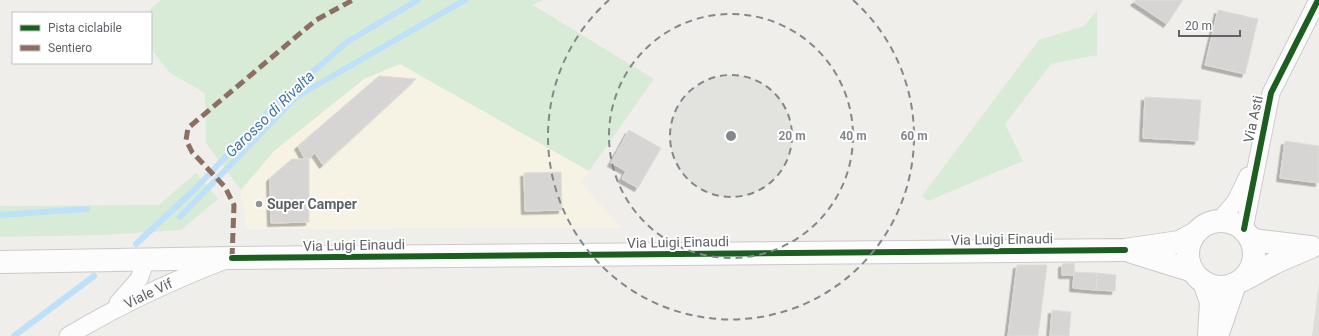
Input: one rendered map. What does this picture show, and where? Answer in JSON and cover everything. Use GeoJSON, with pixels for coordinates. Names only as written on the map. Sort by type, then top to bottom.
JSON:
{"type":"FeatureCollection","features":[{"type":"Feature","properties":{"kind":"main road","name":"Via Luigi Einaudi"},"geometry":{"type":"LineString","coordinates":[[0,262],[232,258],[1125,250],[1179,242],[1194,234],[1201,227],[1210,222],[1220,220],[1229,221],[1248,234],[1315,247]]}},
{"type":"Feature","properties":{"kind":"main road"},"geometry":{"type":"LineString","coordinates":[[1194,234],[1188,252],[1189,262],[1210,302],[1209,336]]}},
{"type":"Feature","properties":{"kind":"main road"},"geometry":{"type":"LineString","coordinates":[[1217,336],[1238,282],[1250,272],[1254,262],[1255,251],[1248,234]]}},
{"type":"Feature","properties":{"kind":"main road","name":"Via Luigi Einaudi"},"geometry":{"type":"LineString","coordinates":[[1125,250],[1160,259],[1214,286],[1224,287],[1238,282],[1278,261],[1315,247]]}},
{"type":"Feature","properties":{"kind":"street","name":"Via Asti"},"geometry":{"type":"LineString","coordinates":[[1248,234],[1257,158],[1271,92],[1317,5]]}},
{"type":"Feature","properties":{"kind":"street","name":"Via Asti"},"geometry":{"type":"LineString","coordinates":[[1220,220],[1236,201],[1257,158]]}},
{"type":"Feature","properties":{"kind":"street","name":"Viale Vif"},"geometry":{"type":"LineString","coordinates":[[68,336],[108,313],[177,279],[232,258]]}},
{"type":"Feature","properties":{"kind":"street"},"geometry":{"type":"LineString","coordinates":[[108,313],[129,292],[139,278],[146,260]]}},
{"type":"Feature","properties":{"kind":"shaded area"},"geometry":{"type":"Polygon","coordinates":[[[400,64],[589,171],[581,183],[621,228],[246,229],[241,190],[274,151],[364,79],[400,64]]]}},
{"type":"Feature","properties":{"kind":"shaded area"},"geometry":{"type":"Polygon","coordinates":[[[1319,283],[1319,336],[1312,336],[1319,283]]]}},
{"type":"Feature","properties":{"kind":"green space"},"geometry":{"type":"Polygon","coordinates":[[[161,0],[543,0],[533,5],[654,79],[589,171],[400,64],[364,79],[274,151],[241,190],[206,143],[205,93],[170,73],[152,50],[152,12],[147,12],[161,0]]]}},
{"type":"Feature","properties":{"kind":"green space"},"geometry":{"type":"Polygon","coordinates":[[[1097,11],[1097,55],[1051,64],[1005,124],[1023,161],[928,201],[922,196],[1039,40],[1084,26],[1097,11]]]}},
{"type":"Feature","properties":{"kind":"green space"},"geometry":{"type":"Polygon","coordinates":[[[196,173],[218,199],[181,230],[104,235],[0,237],[0,206],[159,205],[196,173]]]}},
{"type":"Feature","properties":{"kind":"building"},"geometry":{"type":"Polygon","coordinates":[[[1136,0],[1183,0],[1167,24],[1134,2],[1136,0]]]}},
{"type":"Feature","properties":{"kind":"building"},"geometry":{"type":"Polygon","coordinates":[[[1218,10],[1258,19],[1245,74],[1205,65],[1218,10]]]}},
{"type":"Feature","properties":{"kind":"building"},"geometry":{"type":"Polygon","coordinates":[[[379,76],[416,79],[323,165],[315,153],[309,159],[305,159],[298,146],[379,76]]]}},
{"type":"Feature","properties":{"kind":"building"},"geometry":{"type":"Polygon","coordinates":[[[1145,97],[1201,100],[1198,141],[1143,138],[1145,97]]]}},
{"type":"Feature","properties":{"kind":"building"},"geometry":{"type":"Polygon","coordinates":[[[629,130],[661,148],[638,188],[622,179],[626,171],[611,163],[629,130]]]}},
{"type":"Feature","properties":{"kind":"building"},"geometry":{"type":"Polygon","coordinates":[[[1285,141],[1319,146],[1319,183],[1280,178],[1285,141]]]}},
{"type":"Feature","properties":{"kind":"building"},"geometry":{"type":"Polygon","coordinates":[[[292,159],[309,159],[309,222],[271,223],[270,178],[292,159]]]}},
{"type":"Feature","properties":{"kind":"building"},"geometry":{"type":"Polygon","coordinates":[[[561,172],[562,210],[525,211],[524,173],[561,172]]]}},
{"type":"Feature","properties":{"kind":"building"},"geometry":{"type":"Polygon","coordinates":[[[1074,263],[1075,275],[1062,275],[1062,264],[1074,263]]]}},
{"type":"Feature","properties":{"kind":"building"},"geometry":{"type":"Polygon","coordinates":[[[1017,265],[1047,265],[1038,336],[1008,336],[1017,265]]]}},
{"type":"Feature","properties":{"kind":"building"},"geometry":{"type":"Polygon","coordinates":[[[1074,272],[1097,273],[1096,290],[1073,288],[1074,272]]]}},
{"type":"Feature","properties":{"kind":"building"},"geometry":{"type":"Polygon","coordinates":[[[1097,273],[1116,275],[1115,291],[1096,290],[1097,273]]]}},
{"type":"Feature","properties":{"kind":"building"},"geometry":{"type":"Polygon","coordinates":[[[1052,310],[1071,312],[1069,336],[1050,336],[1052,310]]]}},
{"type":"Feature","properties":{"kind":"waterway","name":"Garosso di Rivalta"},"geometry":{"type":"LineString","coordinates":[[136,244],[194,190],[277,103],[347,42],[418,0]]}},
{"type":"Feature","properties":{"kind":"waterway"},"geometry":{"type":"LineString","coordinates":[[180,217],[296,97],[465,0]]}},
{"type":"Feature","properties":{"kind":"waterway"},"geometry":{"type":"LineString","coordinates":[[0,215],[87,209]]}},
{"type":"Feature","properties":{"kind":"waterway","name":"Garosso di Rivalta"},"geometry":{"type":"LineString","coordinates":[[14,336],[94,276]]}},
{"type":"Feature","properties":{"kind":"marked path"},"geometry":{"type":"LineString","coordinates":[[232,258],[234,205],[225,187],[192,152],[186,140],[188,128],[316,20],[353,0]]}},
{"type":"Feature","properties":{"kind":"cycle path"},"geometry":{"type":"LineString","coordinates":[[1244,229],[1271,93],[1318,0]]}},
{"type":"Feature","properties":{"kind":"cycle path"},"geometry":{"type":"LineString","coordinates":[[232,258],[1125,250]]}},
{"type":"Feature","properties":{"kind":"place","name":"Super Camper"},"geometry":{"type":"Point","coordinates":[259,204]}}]}
